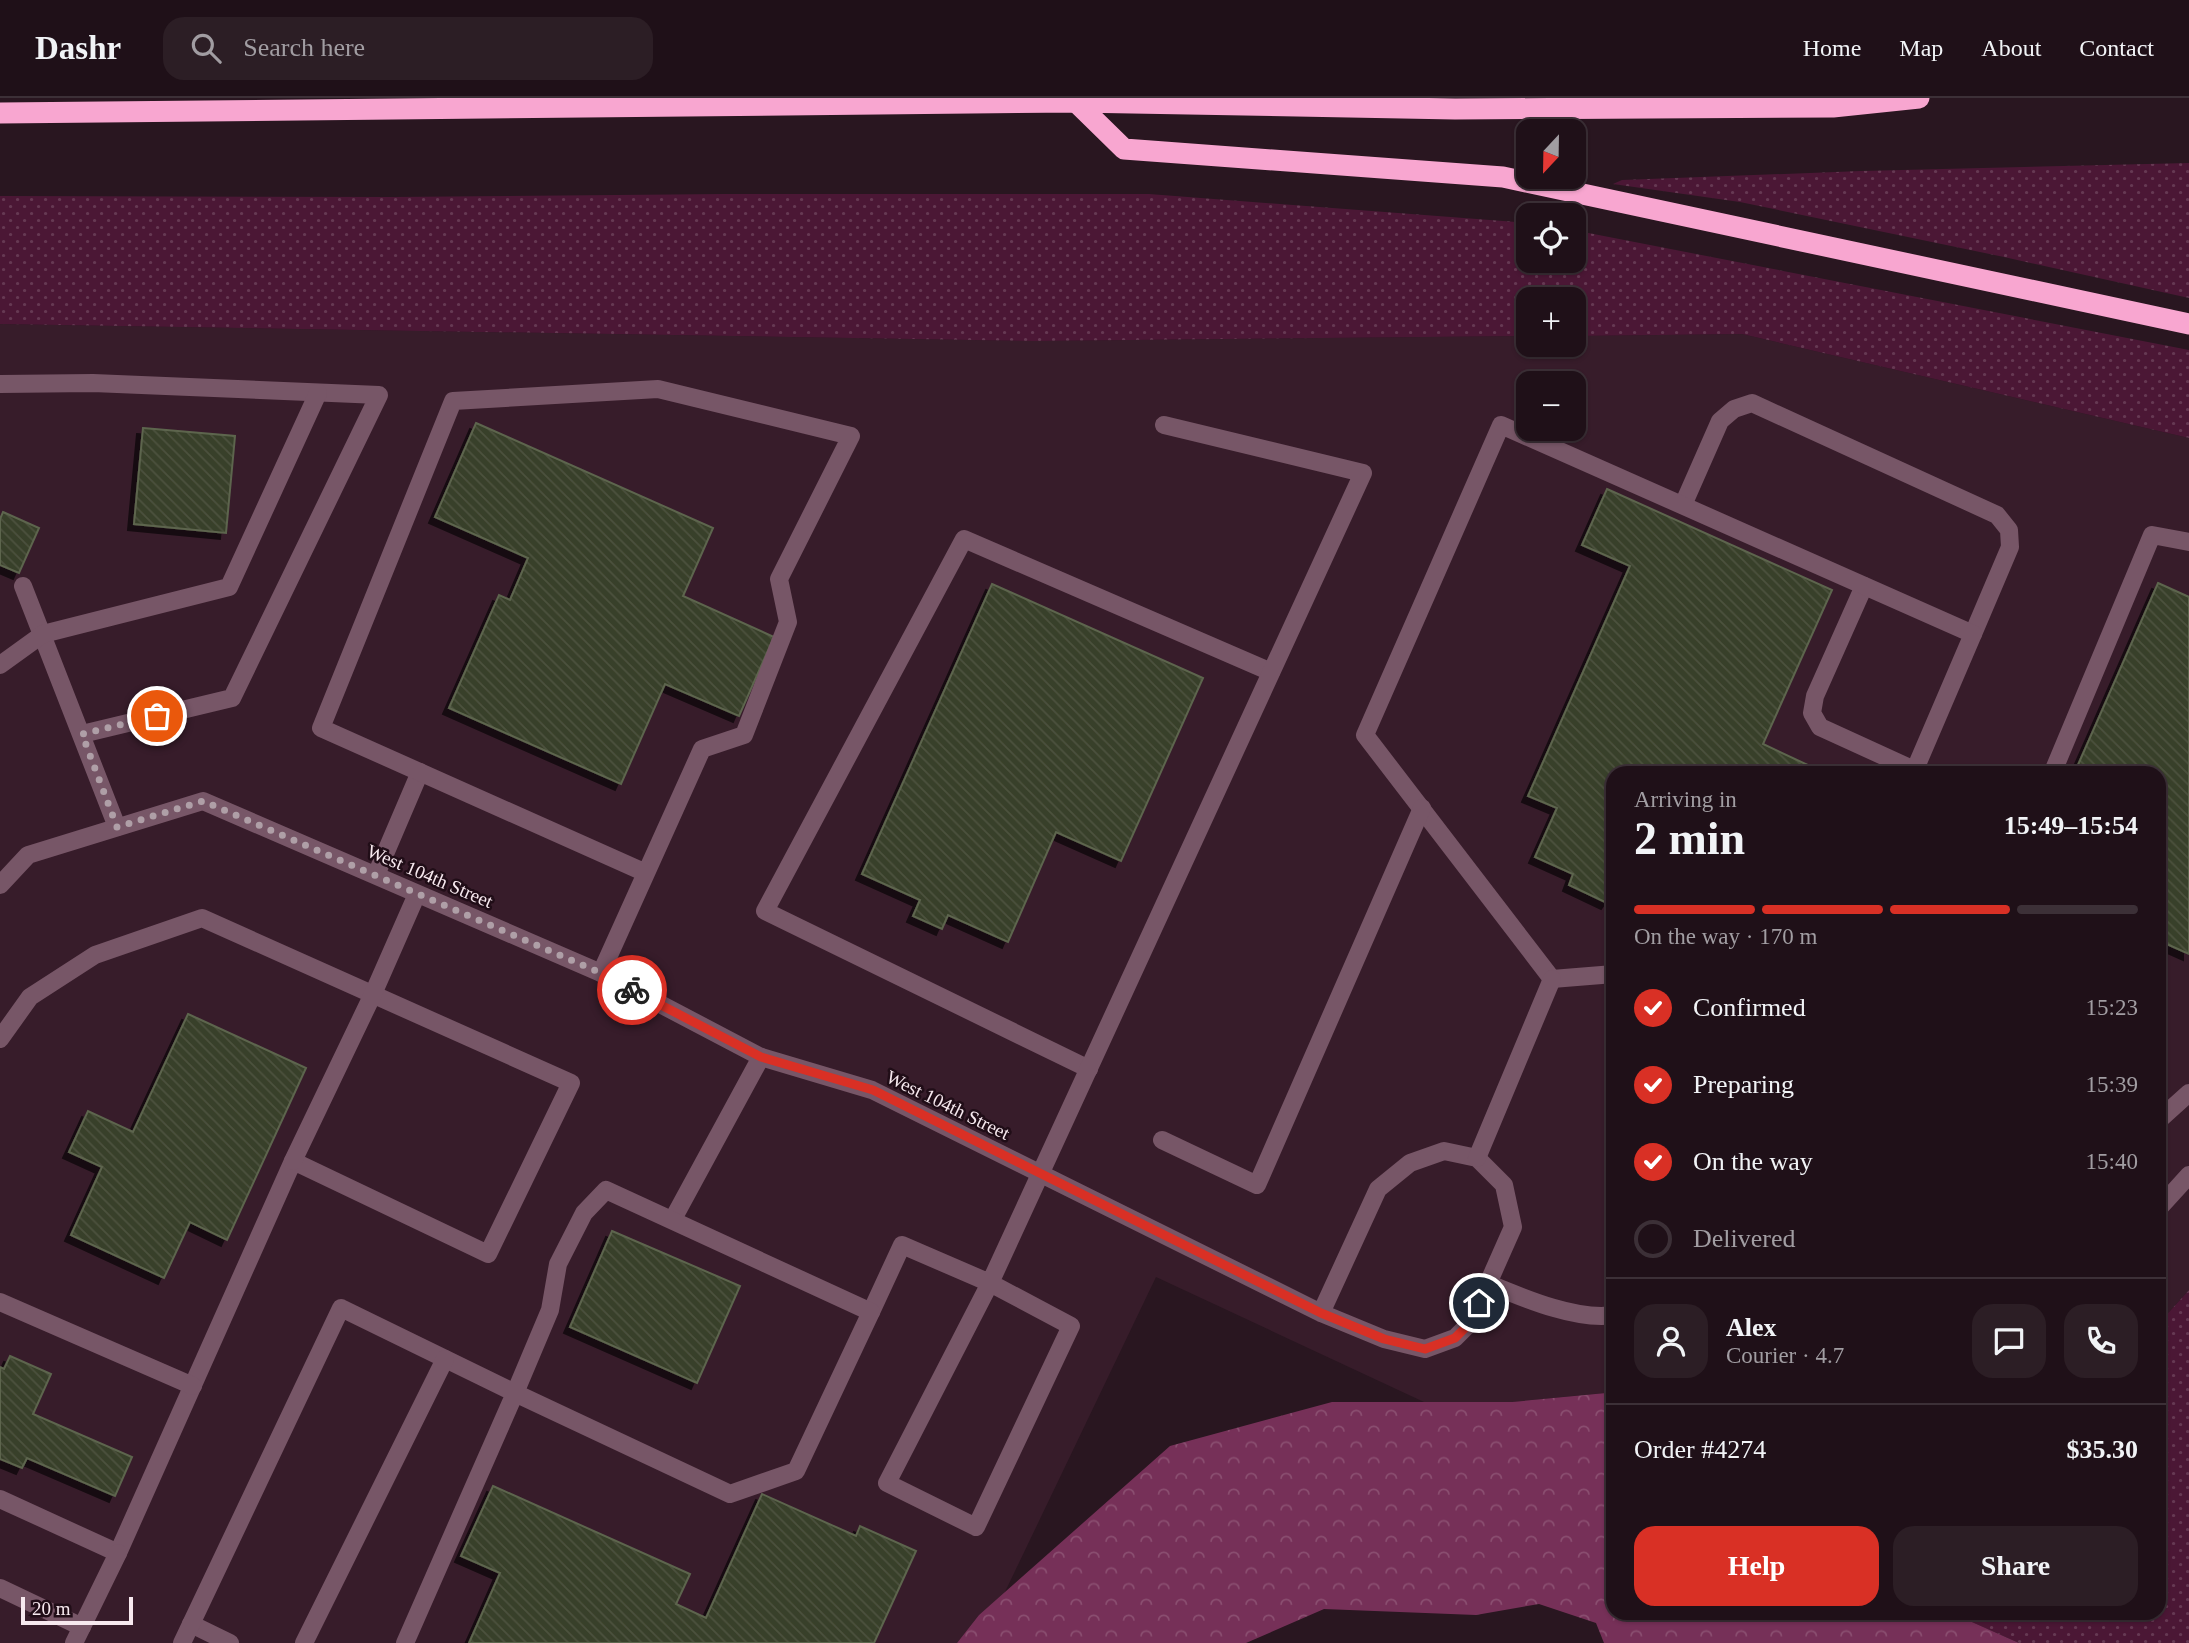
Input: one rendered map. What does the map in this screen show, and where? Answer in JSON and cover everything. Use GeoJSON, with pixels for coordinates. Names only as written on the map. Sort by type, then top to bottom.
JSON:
{"type":"FeatureCollection","features":[{"type":"Feature","properties":{"kind":"highway"},"geometry":{"type":"LineString","coordinates":[[0,113],[1076,102],[1495,109],[1833,107],[1919,98]]}},
{"type":"Feature","properties":{"kind":"highway"},"geometry":{"type":"LineString","coordinates":[[1076,102],[1124,149],[1503,177],[2189,324]]}},
{"type":"Feature","properties":{"kind":"street"},"geometry":{"type":"LineString","coordinates":[[0,384],[93,383],[379,395],[232,698],[82,734]]}},
{"type":"Feature","properties":{"kind":"street"},"geometry":{"type":"LineString","coordinates":[[601,973],[702,749],[744,735],[788,622],[779,579],[851,436],[657,389],[453,401],[321,728],[646,873]]}},
{"type":"Feature","properties":{"kind":"street"},"geometry":{"type":"LineString","coordinates":[[0,665],[43,634],[229,587],[318,393]]}},
{"type":"Feature","properties":{"kind":"street"},"geometry":{"type":"LineString","coordinates":[[1683,505],[1720,421],[1734,409],[1752,404],[1997,515],[2009,530],[2010,547],[1917,766]]}},
{"type":"Feature","properties":{"kind":"street"},"geometry":{"type":"LineString","coordinates":[[182,1643],[341,1308],[730,1494],[796,1471],[902,1245],[990,1283],[1071,1326],[976,1527],[887,1483],[990,1283],[1363,473],[1164,425]]}},
{"type":"Feature","properties":{"kind":"street"},"geometry":{"type":"LineString","coordinates":[[1552,979],[1366,735],[1502,425],[1973,634]]}},
{"type":"Feature","properties":{"kind":"street"},"geometry":{"type":"LineString","coordinates":[[2055,766],[2152,535],[2189,542]]}},
{"type":"Feature","properties":{"kind":"street"},"geometry":{"type":"LineString","coordinates":[[1089,1069],[765,911],[964,539],[1271,673]]}},
{"type":"Feature","properties":{"kind":"street"},"geometry":{"type":"LineString","coordinates":[[0,885],[28,855],[117,827],[23,586]]}},
{"type":"Feature","properties":{"kind":"street"},"geometry":{"type":"LineString","coordinates":[[1864,586],[1815,696],[1812,713],[1819,727],[1901,766]]}},
{"type":"Feature","properties":{"kind":"street"},"geometry":{"type":"LineString","coordinates":[[376,876],[419,772]]}},
{"type":"Feature","properties":{"kind":"street","name":"West 104th Street"},"geometry":{"type":"LineString","coordinates":[[117,827],[203,801],[601,973],[761,1057],[873,1090],[1321,1313]]}},
{"type":"Feature","properties":{"kind":"street"},"geometry":{"type":"LineString","coordinates":[[1162,1140],[1257,1185],[1422,808]]}},
{"type":"Feature","properties":{"kind":"street"},"geometry":{"type":"LineString","coordinates":[[0,1588],[78,1635],[118,1553],[293,1161],[373,994],[417,894]]}},
{"type":"Feature","properties":{"kind":"street"},"geometry":{"type":"LineString","coordinates":[[0,1039],[30,997],[95,955],[202,918],[571,1083],[488,1254],[293,1161]]}},
{"type":"Feature","properties":{"kind":"street"},"geometry":{"type":"LineString","coordinates":[[1552,979],[1606,975]]}},
{"type":"Feature","properties":{"kind":"street"},"geometry":{"type":"LineString","coordinates":[[1477,1158],[1552,979]]}},
{"type":"Feature","properties":{"kind":"street"},"geometry":{"type":"LineString","coordinates":[[673,1219],[761,1057]]}},
{"type":"Feature","properties":{"kind":"street"},"geometry":{"type":"LineString","coordinates":[[2166,1114],[2189,1093]]}},
{"type":"Feature","properties":{"kind":"street"},"geometry":{"type":"LineString","coordinates":[[1444,1151],[1477,1158],[1504,1185],[1513,1227],[1471,1322],[1455,1338],[1425,1349],[1384,1339],[1321,1313],[1378,1188],[1410,1163],[1444,1151]]}},
{"type":"Feature","properties":{"kind":"street"},"geometry":{"type":"LineString","coordinates":[[2166,1200],[2189,1175]]}},
{"type":"Feature","properties":{"kind":"street"},"geometry":{"type":"LineString","coordinates":[[405,1643],[550,1310],[558,1264],[584,1213],[606,1190],[871,1312]]}},
{"type":"Feature","properties":{"kind":"street"},"geometry":{"type":"LineString","coordinates":[[1487,1283],[1536,1304],[1606,1316]]}},
{"type":"Feature","properties":{"kind":"street"},"geometry":{"type":"LineString","coordinates":[[0,1302],[193,1386]]}},
{"type":"Feature","properties":{"kind":"street"},"geometry":{"type":"LineString","coordinates":[[304,1643],[445,1359]]}},
{"type":"Feature","properties":{"kind":"street"},"geometry":{"type":"LineString","coordinates":[[0,1499],[118,1553]]}},
{"type":"Feature","properties":{"kind":"street"},"geometry":{"type":"LineString","coordinates":[[191,1624],[230,1643]]}},
{"type":"Feature","properties":{"kind":"shaded area"},"geometry":{"type":"Polygon","coordinates":[[[2189,163],[2189,298],[1740,202],[1613,184],[1622,180],[1861,171],[2189,163]]]}},
{"type":"Feature","properties":{"kind":"shaded area"},"geometry":{"type":"Polygon","coordinates":[[[1149,194],[1516,222],[1516,273],[1586,273],[1586,233],[2189,350],[2189,438],[1742,334],[1586,336],[1586,287],[1516,287],[1516,336],[1034,341],[0,324],[0,196],[1149,194]]]}},
{"type":"Feature","properties":{"kind":"shaded area"},"geometry":{"type":"Polygon","coordinates":[[[0,324],[1034,341],[1516,336],[1516,357],[1586,357],[1586,336],[1742,334],[2189,438],[2189,1290],[2166,1315],[2166,766],[1606,766],[1606,1394],[1512,1402],[1424,1402],[1156,1277],[1004,1594],[979,1615],[957,1643],[0,1643],[0,324]]]}},
{"type":"Feature","properties":{"kind":"shaded area"},"geometry":{"type":"Polygon","coordinates":[[[2189,1290],[2189,1643],[2019,1643],[1967,1620],[2166,1620],[2166,1315],[2189,1290]]]}},
{"type":"Feature","properties":{"kind":"green space"},"geometry":{"type":"Polygon","coordinates":[[[1606,1393],[1606,1620],[1967,1620],[2019,1643],[1604,1643],[1596,1623],[1539,1604],[1476,1615],[1324,1609],[1246,1643],[957,1643],[979,1615],[1170,1446],[1332,1402],[1512,1402],[1606,1393]]]}},
{"type":"Feature","properties":{"kind":"building"},"geometry":{"type":"Polygon","coordinates":[[[476,423],[713,528],[683,596],[774,637],[739,716],[665,684],[621,784],[449,708],[499,595],[510,600],[528,558],[435,517],[476,423]]]}},
{"type":"Feature","properties":{"kind":"building"},"geometry":{"type":"Polygon","coordinates":[[[143,428],[235,436],[226,533],[134,524],[143,428]]]}},
{"type":"Feature","properties":{"kind":"building"},"geometry":{"type":"Polygon","coordinates":[[[1607,489],[1832,590],[1763,744],[1810,766],[1606,766],[1606,903],[1569,885],[1573,874],[1535,857],[1557,808],[1528,796],[1630,566],[1582,545],[1607,489]]]}},
{"type":"Feature","properties":{"kind":"building"},"geometry":{"type":"Polygon","coordinates":[[[3,512],[39,528],[19,573],[0,565],[0,519],[3,512]]]}},
{"type":"Feature","properties":{"kind":"building"},"geometry":{"type":"Polygon","coordinates":[[[2158,583],[2189,597],[2189,954],[2166,944],[2166,766],[2078,766],[2158,583]]]}},
{"type":"Feature","properties":{"kind":"building"},"geometry":{"type":"Polygon","coordinates":[[[992,584],[1203,678],[1121,861],[1056,832],[1008,942],[948,915],[942,929],[913,916],[920,900],[862,874],[992,584]]]}},
{"type":"Feature","properties":{"kind":"building"},"geometry":{"type":"Polygon","coordinates":[[[188,1014],[306,1068],[227,1240],[190,1222],[164,1278],[71,1235],[102,1167],[69,1152],[88,1111],[133,1132],[188,1014]]]}},
{"type":"Feature","properties":{"kind":"building"},"geometry":{"type":"Polygon","coordinates":[[[612,1231],[740,1286],[697,1383],[570,1327],[612,1231]]]}},
{"type":"Feature","properties":{"kind":"building"},"geometry":{"type":"Polygon","coordinates":[[[10,1356],[51,1374],[33,1414],[132,1457],[115,1496],[27,1458],[22,1468],[0,1459],[0,1367],[4,1369],[10,1356]]]}},
{"type":"Feature","properties":{"kind":"building"},"geometry":{"type":"Polygon","coordinates":[[[493,1486],[690,1574],[676,1604],[706,1618],[762,1494],[856,1536],[860,1526],[916,1551],[874,1643],[469,1643],[500,1573],[461,1556],[493,1486]]]}},
{"type":"Feature","properties":{"kind":"way so far"},"geometry":{"type":"LineString","coordinates":[[157,716],[82,734],[117,827],[203,801],[601,973],[632,990]]}},
{"type":"Feature","properties":{"kind":"route"},"geometry":{"type":"LineString","coordinates":[[632,990],[761,1057],[873,1090],[1321,1313],[1384,1339],[1425,1349],[1455,1338],[1471,1322],[1479,1303]]}}]}
